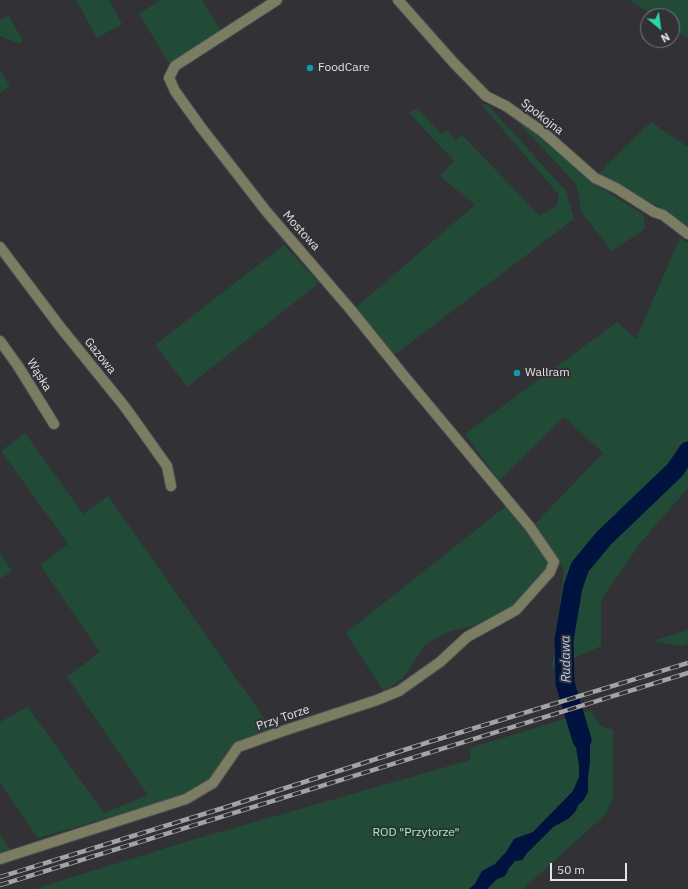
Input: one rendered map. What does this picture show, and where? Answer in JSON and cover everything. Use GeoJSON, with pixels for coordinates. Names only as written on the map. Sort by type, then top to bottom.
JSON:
{"type":"FeatureCollection","features":[{"type":"Feature","properties":{"kind":"street","name":"Mostowa"},"geometry":{"type":"LineString","coordinates":[[277,0],[175,66],[169,78],[175,91],[266,212],[362,323],[530,527],[554,562]]}},
{"type":"Feature","properties":{"kind":"street","name":"Spokojna"},"geometry":{"type":"LineString","coordinates":[[398,0],[486,96],[506,106],[543,132],[596,178],[616,188],[654,212],[663,215],[688,234]]}},
{"type":"Feature","properties":{"kind":"street","name":"Gazowa"},"geometry":{"type":"LineString","coordinates":[[0,247],[61,328],[125,407],[166,466],[171,486]]}},
{"type":"Feature","properties":{"kind":"street","name":"Wąska"},"geometry":{"type":"LineString","coordinates":[[0,341],[18,366],[54,424]]}},
{"type":"Feature","properties":{"kind":"street","name":"Przy Torze"},"geometry":{"type":"LineString","coordinates":[[0,859],[186,799],[213,783],[238,747],[377,700],[399,691],[440,662],[466,637],[516,610],[550,572],[554,562]]}},
{"type":"Feature","properties":{"kind":"green space"},"geometry":{"type":"Polygon","coordinates":[[[76,0],[109,0],[122,24],[97,38],[76,0]]]}},
{"type":"Feature","properties":{"kind":"green space"},"geometry":{"type":"Polygon","coordinates":[[[160,0],[202,0],[221,31],[169,63],[139,14],[160,0]]]}},
{"type":"Feature","properties":{"kind":"green space"},"geometry":{"type":"Polygon","coordinates":[[[629,0],[688,0],[688,38],[680,33],[680,8],[642,8],[629,0]]]}},
{"type":"Feature","properties":{"kind":"green space"},"geometry":{"type":"Polygon","coordinates":[[[9,16],[23,41],[21,44],[0,36],[0,20],[9,16]]]}},
{"type":"Feature","properties":{"kind":"green space"},"geometry":{"type":"Polygon","coordinates":[[[0,71],[10,86],[0,93],[0,71]]]}},
{"type":"Feature","properties":{"kind":"green space"},"geometry":{"type":"Polygon","coordinates":[[[487,104],[566,191],[574,219],[393,356],[354,309],[475,205],[440,176],[454,161],[409,113],[417,108],[442,134],[447,131],[456,140],[462,135],[540,216],[557,205],[559,195],[482,105],[487,104]]]}},
{"type":"Feature","properties":{"kind":"green space"},"geometry":{"type":"Polygon","coordinates":[[[505,108],[596,185],[644,215],[645,229],[612,251],[582,213],[576,184],[505,108]]]}},
{"type":"Feature","properties":{"kind":"green space"},"geometry":{"type":"Polygon","coordinates":[[[651,122],[688,147],[688,230],[660,207],[597,175],[651,122]]]}},
{"type":"Feature","properties":{"kind":"green space"},"geometry":{"type":"Polygon","coordinates":[[[680,238],[688,243],[688,488],[641,542],[601,600],[601,646],[552,668],[564,569],[534,525],[603,453],[564,417],[499,481],[465,434],[617,322],[636,339],[680,238]]]}},
{"type":"Feature","properties":{"kind":"green space"},"geometry":{"type":"Polygon","coordinates":[[[284,245],[319,283],[187,387],[155,345],[284,245]]]}},
{"type":"Feature","properties":{"kind":"green space"},"geometry":{"type":"Polygon","coordinates":[[[25,433],[83,514],[108,496],[276,735],[239,752],[211,782],[192,793],[38,838],[0,783],[0,722],[28,707],[104,813],[148,795],[67,677],[100,652],[40,565],[68,544],[1,451],[25,433]]]}},
{"type":"Feature","properties":{"kind":"green space"},"geometry":{"type":"Polygon","coordinates":[[[506,506],[551,563],[532,595],[507,614],[479,624],[445,633],[426,644],[403,678],[384,692],[346,633],[506,506]]]}},
{"type":"Feature","properties":{"kind":"green space"},"geometry":{"type":"Polygon","coordinates":[[[0,553],[12,571],[0,579],[0,553]]]}},
{"type":"Feature","properties":{"kind":"green space"},"geometry":{"type":"Polygon","coordinates":[[[688,630],[688,644],[682,646],[652,641],[688,630]]]}},
{"type":"Feature","properties":{"kind":"green space"},"geometry":{"type":"Polygon","coordinates":[[[591,710],[600,726],[613,730],[613,798],[606,814],[523,889],[487,889],[497,879],[505,876],[515,861],[522,860],[527,853],[554,827],[572,815],[579,804],[583,801],[588,792],[590,742],[583,724],[584,713],[591,710]]]}},
{"type":"Feature","properties":{"kind":"green space","name":"ROD \"Przytorze\""},"geometry":{"type":"Polygon","coordinates":[[[571,717],[579,764],[579,777],[573,791],[533,832],[516,838],[495,864],[482,871],[475,884],[469,889],[34,889],[192,840],[470,760],[470,748],[571,717]]]}},
{"type":"Feature","properties":{"kind":"green space"},"geometry":{"type":"Polygon","coordinates":[[[0,835],[10,850],[0,853],[0,835]]]}},
{"type":"Feature","properties":{"kind":"water"},"geometry":{"type":"Polygon","coordinates":[[[584,713],[583,724],[590,742],[590,762],[588,792],[583,801],[568,819],[553,827],[522,860],[515,861],[505,876],[497,879],[487,889],[469,889],[475,884],[482,871],[495,864],[506,852],[514,839],[533,832],[573,791],[579,777],[579,764],[571,717],[584,713]]]}},
{"type":"Feature","properties":{"kind":"waterway","name":"Rudawa"},"geometry":{"type":"LineString","coordinates":[[582,740],[565,683],[564,640],[573,587],[580,567],[604,538],[675,470],[688,451]]}},
{"type":"Feature","properties":{"kind":"railway"},"geometry":{"type":"LineString","coordinates":[[0,877],[429,742],[688,663]]}},
{"type":"Feature","properties":{"kind":"railway"},"geometry":{"type":"LineString","coordinates":[[0,885],[688,673]]}},
{"type":"Feature","properties":{"kind":"place","name":"FoodCare"},"geometry":{"type":"Point","coordinates":[310,68]}},
{"type":"Feature","properties":{"kind":"place","name":"Wallram"},"geometry":{"type":"Point","coordinates":[517,373]}}]}
